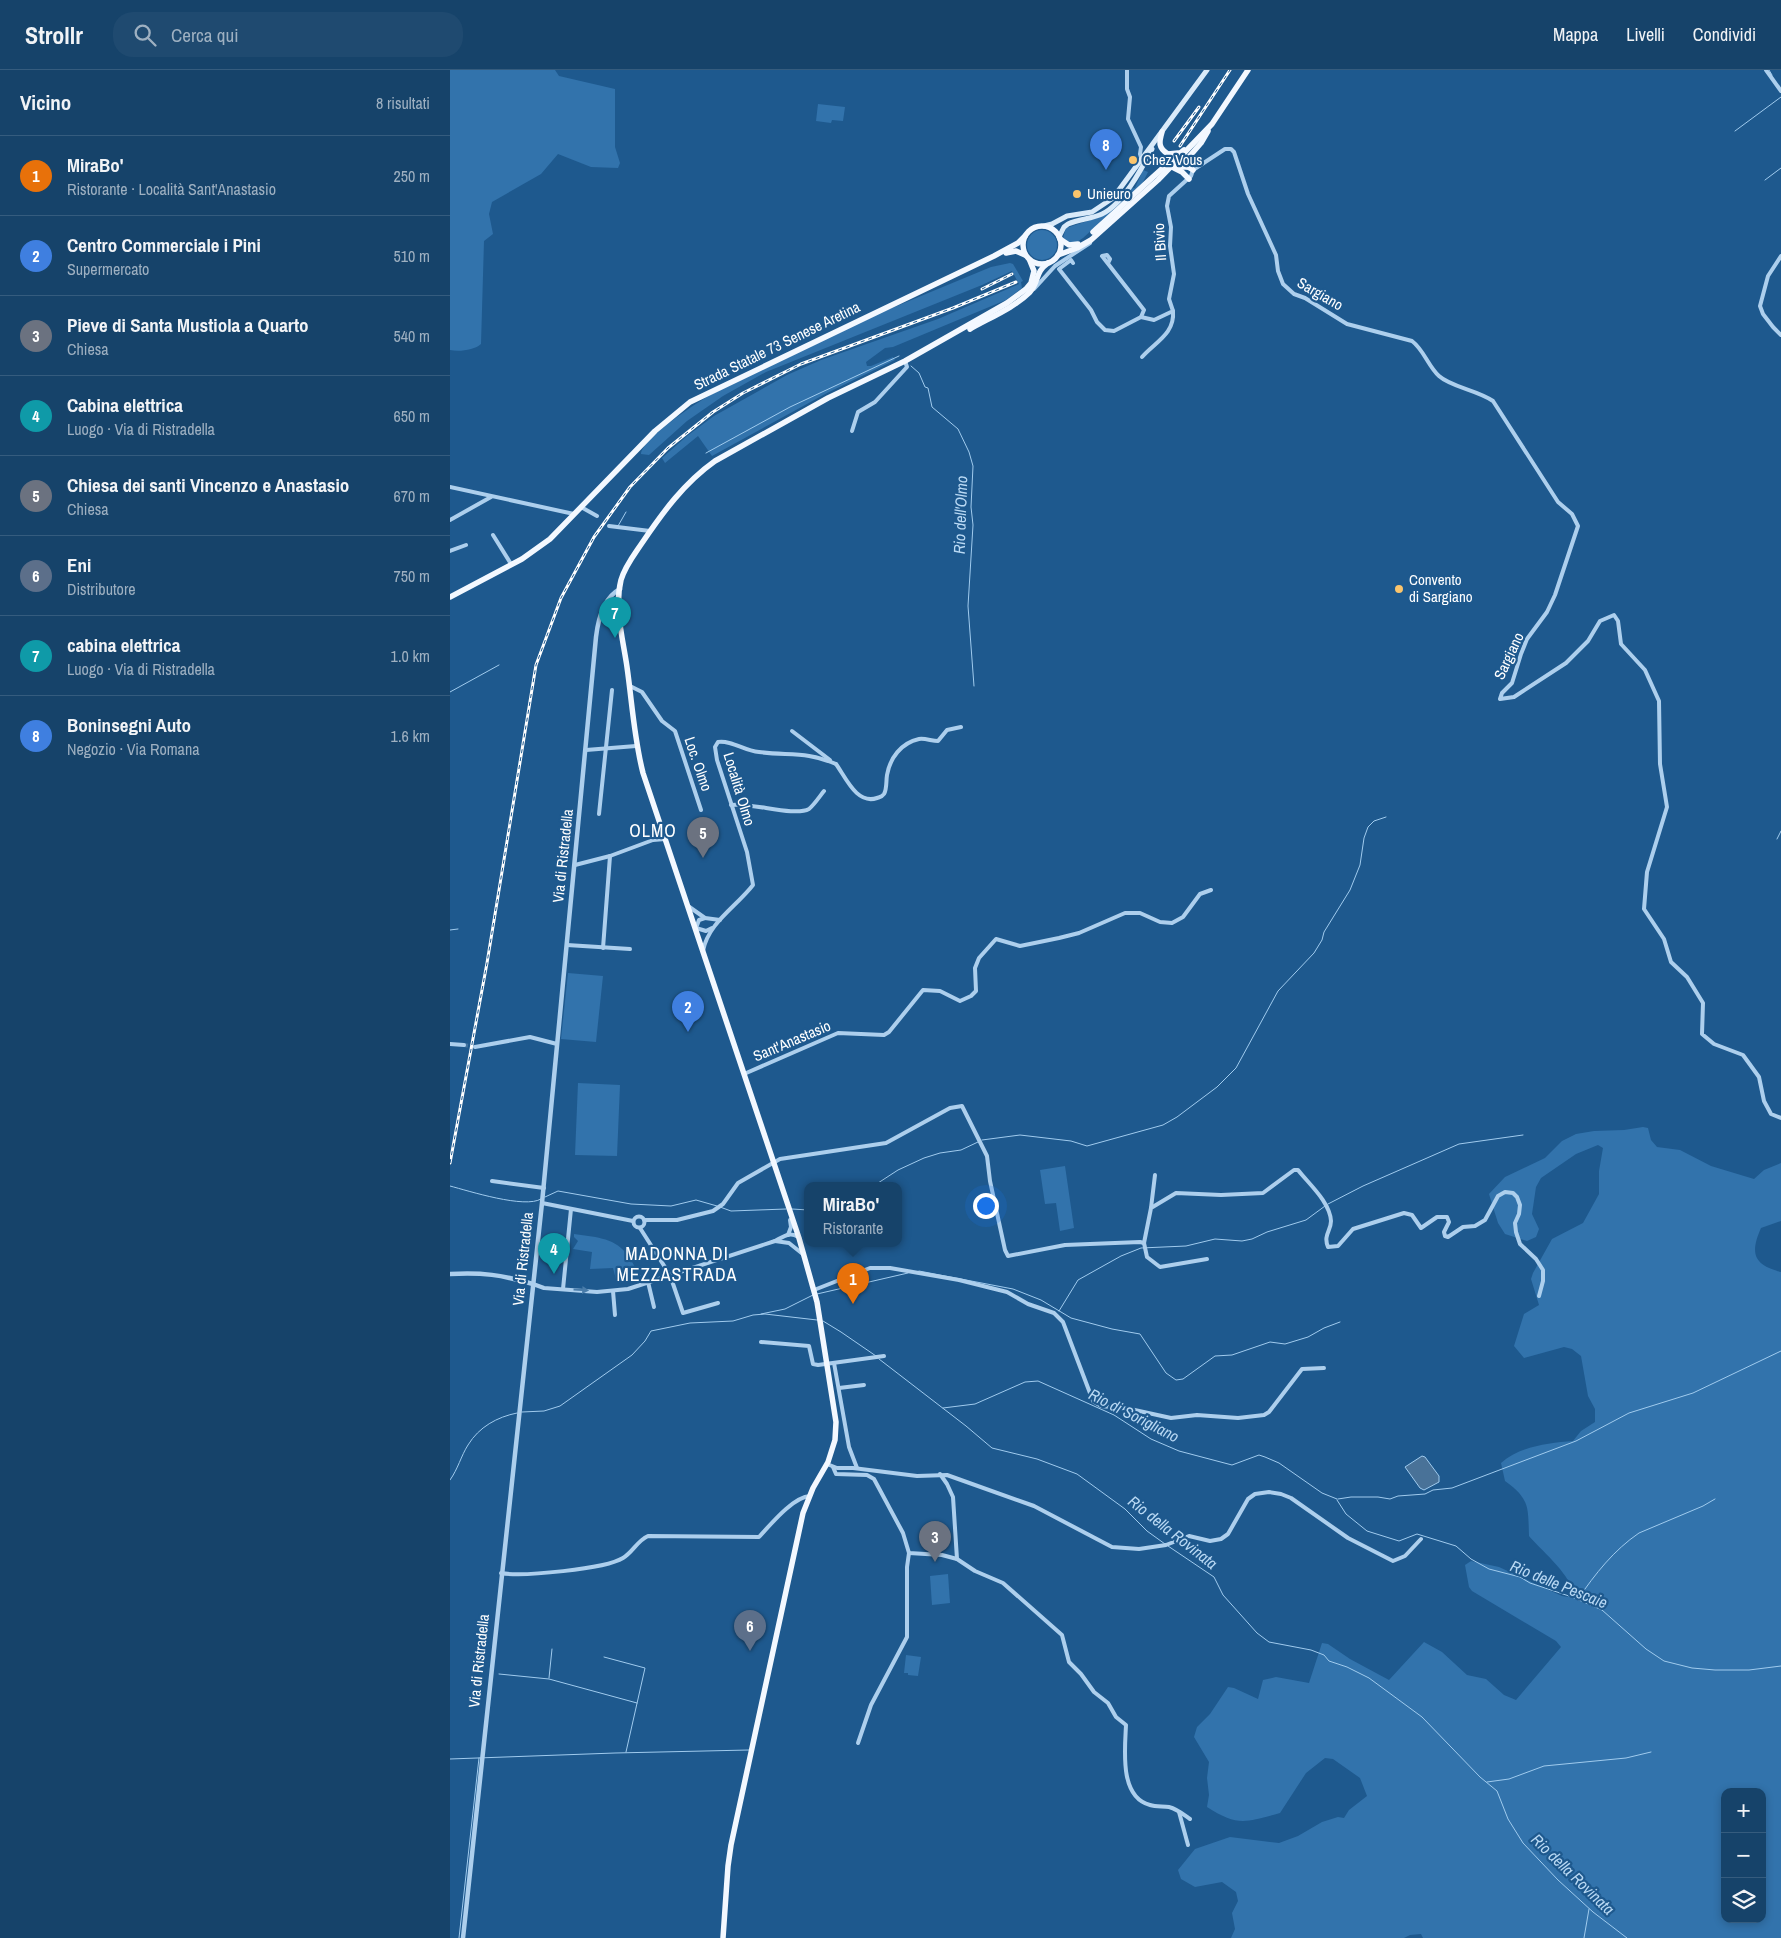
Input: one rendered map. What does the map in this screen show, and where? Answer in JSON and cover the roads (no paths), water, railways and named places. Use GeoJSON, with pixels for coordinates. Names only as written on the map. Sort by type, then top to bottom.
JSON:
{"type":"FeatureCollection","features":[{"type":"Feature","properties":{"kind":"main road"},"geometry":{"type":"LineString","coordinates":[[1044,226],[1067,216],[1084,214],[1098,209],[1113,198],[1142,162],[1207,70]]}},
{"type":"Feature","properties":{"kind":"main road"},"geometry":{"type":"LineString","coordinates":[[1172,167],[1190,168],[1188,158],[1201,143],[1248,70]]}},
{"type":"Feature","properties":{"kind":"main road"},"geometry":{"type":"LineString","coordinates":[[914,356],[930,351],[1009,307],[1030,292],[1040,270],[1058,255],[1091,240],[1130,202],[1144,184],[1212,124]]}},
{"type":"Feature","properties":{"kind":"main road"},"geometry":{"type":"LineString","coordinates":[[1044,226],[1053,230],[1059,238],[1069,245],[1082,242],[1172,167],[1212,124]]}},
{"type":"Feature","properties":{"kind":"main road"},"geometry":{"type":"LineString","coordinates":[[1162,132],[1160,144],[1168,154],[1177,154],[1187,148]]}},
{"type":"Feature","properties":{"kind":"main road"},"geometry":{"type":"LineString","coordinates":[[1058,255],[1061,231],[1068,224],[1093,218],[1106,212],[1118,202],[1142,162]]}},
{"type":"Feature","properties":{"kind":"main road"},"geometry":{"type":"LineString","coordinates":[[1172,167],[1179,170],[1188,179]]}},
{"type":"Feature","properties":{"kind":"main road","name":"Strada Statale 73 Senese Aretina"},"geometry":{"type":"LineString","coordinates":[[450,597],[512,564],[550,539],[655,431],[690,402],[994,256],[1018,243],[1033,228],[1044,226]]}},
{"type":"Feature","properties":{"kind":"main road"},"geometry":{"type":"LineString","coordinates":[[723,1938],[731,1845],[803,1513],[810,1496],[830,1465],[836,1422],[831,1364],[814,1290],[799,1238],[643,773],[636,746],[630,686],[618,610],[621,579],[627,565],[662,512],[700,471],[715,460],[828,398],[905,361],[1007,303],[1026,289],[1033,276],[1033,267],[1022,249],[1024,236]]}},
{"type":"Feature","properties":{"kind":"main road","name":"Strada Statale 73 Senese Aretina"},"geometry":{"type":"LineString","coordinates":[[994,256],[1016,251],[1025,255]]}},
{"type":"Feature","properties":{"kind":"main road"},"geometry":{"type":"LineString","coordinates":[[1030,261],[1042,264],[1048,263]]}},
{"type":"Feature","properties":{"kind":"street"},"geometry":{"type":"LineString","coordinates":[[1127,70],[1127,89],[1130,97],[1128,119],[1142,147],[1140,154],[1142,162]]}},
{"type":"Feature","properties":{"kind":"street"},"geometry":{"type":"LineString","coordinates":[[1766,70],[1781,91]]}},
{"type":"Feature","properties":{"kind":"street","name":"Sargiano"},"geometry":{"type":"LineString","coordinates":[[1190,168],[1225,149],[1232,149],[1248,194],[1276,255],[1278,271],[1283,284],[1294,294],[1305,298],[1347,324],[1412,341],[1417,345],[1439,376],[1481,393],[1493,401],[1558,502],[1572,514],[1578,526],[1555,595],[1546,612],[1527,639],[1512,683],[1500,699],[1514,697],[1566,663],[1588,641],[1600,621],[1614,615],[1618,621],[1621,644],[1645,670],[1659,701],[1660,764],[1667,807],[1647,872],[1644,909],[1664,940],[1671,962],[1687,977],[1703,1003],[1702,1034],[1714,1044],[1742,1055],[1759,1077],[1764,1100],[1771,1114],[1781,1118]]}},
{"type":"Feature","properties":{"kind":"street","name":"Il Bivio"},"geometry":{"type":"LineString","coordinates":[[1142,357],[1162,340],[1172,327],[1173,311],[1169,299],[1174,274],[1170,246],[1171,227],[1167,206],[1169,196],[1192,174],[1190,168]]}},
{"type":"Feature","properties":{"kind":"street"},"geometry":{"type":"LineString","coordinates":[[1128,180],[1129,186]]}},
{"type":"Feature","properties":{"kind":"street"},"geometry":{"type":"LineString","coordinates":[[1030,292],[1036,288],[1055,266],[1092,242],[1130,202]]}},
{"type":"Feature","properties":{"kind":"street"},"geometry":{"type":"LineString","coordinates":[[1073,263],[1071,260],[1059,269],[1091,310],[1100,326],[1105,330],[1114,331],[1144,314],[1142,305],[1102,256],[1107,255],[1110,259],[1108,263]]}},
{"type":"Feature","properties":{"kind":"street"},"geometry":{"type":"LineString","coordinates":[[1781,256],[1768,276],[1766,290],[1760,306],[1763,314],[1781,335]]}},
{"type":"Feature","properties":{"kind":"street"},"geometry":{"type":"LineString","coordinates":[[1141,317],[1154,320],[1173,311]]}},
{"type":"Feature","properties":{"kind":"street"},"geometry":{"type":"LineString","coordinates":[[852,431],[858,412],[875,402],[907,366],[905,361]]}},
{"type":"Feature","properties":{"kind":"street"},"geometry":{"type":"LineString","coordinates":[[450,487],[574,514]]}},
{"type":"Feature","properties":{"kind":"street"},"geometry":{"type":"LineString","coordinates":[[450,520],[492,497]]}},
{"type":"Feature","properties":{"kind":"street"},"geometry":{"type":"LineString","coordinates":[[581,506],[597,516]]}},
{"type":"Feature","properties":{"kind":"street"},"geometry":{"type":"LineString","coordinates":[[609,526],[650,531]]}},
{"type":"Feature","properties":{"kind":"street"},"geometry":{"type":"LineString","coordinates":[[493,535],[512,564]]}},
{"type":"Feature","properties":{"kind":"street"},"geometry":{"type":"LineString","coordinates":[[450,551],[466,544]]}},
{"type":"Feature","properties":{"kind":"street","name":"Via di Ristradella"},"geometry":{"type":"LineString","coordinates":[[463,1938],[544,1188],[556,1044],[598,624],[604,604],[614,592],[620,589]]}},
{"type":"Feature","properties":{"kind":"street","name":"Loc. Olmo"},"geometry":{"type":"LineString","coordinates":[[630,686],[642,692],[662,721],[675,731],[701,810]]}},
{"type":"Feature","properties":{"kind":"street"},"geometry":{"type":"LineString","coordinates":[[599,814],[612,690]]}},
{"type":"Feature","properties":{"kind":"street"},"geometry":{"type":"LineString","coordinates":[[792,731],[836,764],[859,796],[866,800],[873,800],[885,793],[891,760],[898,750],[917,739],[938,741],[946,730],[961,727]]}},
{"type":"Feature","properties":{"kind":"street","name":"Località Olmo"},"geometry":{"type":"LineString","coordinates":[[720,920],[753,885],[747,852],[715,753],[715,747],[718,742],[727,741],[748,750],[759,752],[804,754],[836,764]]}},
{"type":"Feature","properties":{"kind":"street"},"geometry":{"type":"LineString","coordinates":[[586,750],[636,746]]}},
{"type":"Feature","properties":{"kind":"street"},"geometry":{"type":"LineString","coordinates":[[731,805],[740,804],[793,812],[809,809],[824,791]]}},
{"type":"Feature","properties":{"kind":"street"},"geometry":{"type":"LineString","coordinates":[[575,865],[610,856],[653,840],[666,838]]}},
{"type":"Feature","properties":{"kind":"street"},"geometry":{"type":"LineString","coordinates":[[603,948],[610,856]]}},
{"type":"Feature","properties":{"kind":"street","name":"Sant'Anastasio"},"geometry":{"type":"LineString","coordinates":[[744,1074],[838,1033],[884,1035],[889,1032],[924,990],[940,991],[960,1001],[971,996],[976,992],[975,968],[979,958],[996,939],[1020,946],[1079,933],[1125,913],[1140,913],[1160,922],[1172,923],[1182,917],[1200,894],[1210,890]]}},
{"type":"Feature","properties":{"kind":"street"},"geometry":{"type":"LineString","coordinates":[[688,906],[705,918]]}},
{"type":"Feature","properties":{"kind":"street"},"geometry":{"type":"LineString","coordinates":[[712,928],[706,930],[696,928],[699,920],[705,918],[720,920]]}},
{"type":"Feature","properties":{"kind":"street"},"geometry":{"type":"LineString","coordinates":[[703,951],[708,934],[720,920]]}},
{"type":"Feature","properties":{"kind":"street"},"geometry":{"type":"LineString","coordinates":[[567,945],[630,949]]}},
{"type":"Feature","properties":{"kind":"street"},"geometry":{"type":"LineString","coordinates":[[475,1046],[530,1038],[556,1044]]}},
{"type":"Feature","properties":{"kind":"street"},"geometry":{"type":"LineString","coordinates":[[450,1044],[464,1045]]}},
{"type":"Feature","properties":{"kind":"street"},"geometry":{"type":"LineString","coordinates":[[633,1221],[638,1216],[644,1220],[677,1220],[716,1210],[723,1204],[738,1183],[780,1159],[886,1143],[950,1108],[962,1106],[987,1156],[990,1181],[1005,1250],[1008,1256],[1065,1245],[1144,1243]]}},
{"type":"Feature","properties":{"kind":"street"},"geometry":{"type":"LineString","coordinates":[[1151,1208],[1176,1193],[1221,1195],[1262,1193],[1294,1170],[1298,1170],[1324,1203],[1329,1214],[1331,1222],[1325,1241],[1328,1247],[1338,1246],[1353,1229],[1404,1213],[1412,1215],[1421,1228],[1437,1217],[1447,1217],[1449,1222],[1444,1232],[1445,1236],[1448,1237],[1463,1227],[1475,1226],[1485,1220],[1498,1196],[1505,1192],[1513,1193],[1520,1205],[1515,1223],[1520,1244],[1536,1259],[1543,1270],[1543,1281],[1539,1296]]}},
{"type":"Feature","properties":{"kind":"street"},"geometry":{"type":"LineString","coordinates":[[1155,1175],[1144,1243],[1147,1257],[1160,1267],[1207,1259]]}},
{"type":"Feature","properties":{"kind":"street"},"geometry":{"type":"LineString","coordinates":[[492,1182],[544,1188]]}},
{"type":"Feature","properties":{"kind":"street"},"geometry":{"type":"LineString","coordinates":[[542,1203],[633,1221]]}},
{"type":"Feature","properties":{"kind":"street"},"geometry":{"type":"LineString","coordinates":[[563,1289],[571,1209]]}},
{"type":"Feature","properties":{"kind":"street"},"geometry":{"type":"LineString","coordinates":[[788,1234],[791,1226],[789,1215],[791,1213]]}},
{"type":"Feature","properties":{"kind":"street"},"geometry":{"type":"LineString","coordinates":[[640,1228],[644,1224],[644,1220]]}},
{"type":"Feature","properties":{"kind":"street"},"geometry":{"type":"LineString","coordinates":[[633,1221],[635,1226],[640,1228],[670,1275],[683,1313],[718,1303]]}},
{"type":"Feature","properties":{"kind":"street"},"geometry":{"type":"LineString","coordinates":[[450,1274],[470,1273],[503,1276],[544,1288],[613,1291],[628,1289],[776,1241],[788,1234],[799,1238]]}},
{"type":"Feature","properties":{"kind":"street"},"geometry":{"type":"LineString","coordinates":[[789,1243],[799,1238]]}},
{"type":"Feature","properties":{"kind":"street"},"geometry":{"type":"LineString","coordinates":[[776,1241],[789,1243],[804,1255]]}},
{"type":"Feature","properties":{"kind":"street"},"geometry":{"type":"LineString","coordinates":[[814,1290],[870,1268],[890,1268],[959,1280],[1007,1292],[1028,1304],[1054,1314],[1063,1322],[1093,1401],[1101,1406],[1171,1418],[1197,1415],[1238,1418],[1264,1415],[1269,1412],[1302,1369],[1324,1368]]}},
{"type":"Feature","properties":{"kind":"street"},"geometry":{"type":"LineString","coordinates":[[648,1282],[654,1307]]}},
{"type":"Feature","properties":{"kind":"street"},"geometry":{"type":"LineString","coordinates":[[613,1291],[615,1315]]}},
{"type":"Feature","properties":{"kind":"street"},"geometry":{"type":"LineString","coordinates":[[761,1342],[810,1346],[813,1364],[831,1364],[884,1356]]}},
{"type":"Feature","properties":{"kind":"street"},"geometry":{"type":"LineString","coordinates":[[831,1364],[839,1388],[849,1447],[857,1468]]}},
{"type":"Feature","properties":{"kind":"street"},"geometry":{"type":"LineString","coordinates":[[839,1388],[864,1385]]}},
{"type":"Feature","properties":{"kind":"street"},"geometry":{"type":"LineString","coordinates":[[830,1465],[917,1476],[948,1475],[1034,1506],[1112,1547],[1139,1549],[1166,1545],[1189,1536],[1210,1541],[1222,1539],[1228,1534],[1248,1499],[1255,1494],[1269,1492],[1291,1498],[1348,1538],[1393,1561],[1405,1556],[1421,1539]]}},
{"type":"Feature","properties":{"kind":"street"},"geometry":{"type":"LineString","coordinates":[[830,1465],[836,1474],[867,1475],[874,1479],[903,1533],[909,1553],[907,1567],[907,1636],[871,1705],[858,1743]]}},
{"type":"Feature","properties":{"kind":"street"},"geometry":{"type":"LineString","coordinates":[[940,1474],[953,1497],[957,1559]]}},
{"type":"Feature","properties":{"kind":"street"},"geometry":{"type":"LineString","coordinates":[[501,1573],[515,1576],[586,1568],[610,1562],[623,1558],[640,1540],[648,1536],[760,1537],[796,1501],[804,1496],[810,1496]]}},
{"type":"Feature","properties":{"kind":"street"},"geometry":{"type":"LineString","coordinates":[[909,1553],[942,1555],[957,1559],[1003,1583],[1062,1636],[1070,1662],[1094,1692],[1108,1704],[1116,1717],[1126,1725],[1125,1754],[1128,1783],[1136,1797],[1150,1805],[1171,1808],[1190,1819]]}},
{"type":"Feature","properties":{"kind":"street"},"geometry":{"type":"LineString","coordinates":[[1179,1812],[1188,1846]]}},
{"type":"Feature","properties":{"kind":"waterway"},"geometry":{"type":"LineString","coordinates":[[1769,70],[1772,75]]}},
{"type":"Feature","properties":{"kind":"waterway"},"geometry":{"type":"LineString","coordinates":[[1735,131],[1781,97]]}},
{"type":"Feature","properties":{"kind":"waterway"},"geometry":{"type":"LineString","coordinates":[[1765,180],[1781,168]]}},
{"type":"Feature","properties":{"kind":"waterway","name":"Rio dell'Olmo"},"geometry":{"type":"LineString","coordinates":[[706,453],[790,407],[899,356]]}},
{"type":"Feature","properties":{"kind":"waterway","name":"Rio dell'Olmo"},"geometry":{"type":"LineString","coordinates":[[911,366],[919,373],[925,387],[928,388],[932,407],[958,429],[969,452],[973,466],[971,507],[973,525],[968,606],[974,686]]}},
{"type":"Feature","properties":{"kind":"waterway","name":"Rio dell'Olmo"},"geometry":{"type":"LineString","coordinates":[[618,526],[626,512]]}},
{"type":"Feature","properties":{"kind":"waterway","name":"Rio dell'Olmo"},"geometry":{"type":"LineString","coordinates":[[450,692],[499,665]]}},
{"type":"Feature","properties":{"kind":"waterway"},"geometry":{"type":"LineString","coordinates":[[982,1140],[1020,1135],[1071,1141],[1087,1146],[1163,1125],[1177,1117],[1217,1087],[1236,1068],[1278,991],[1314,953],[1322,940],[1324,932],[1350,890],[1360,865],[1364,838],[1368,827],[1374,821],[1386,817]]}},
{"type":"Feature","properties":{"kind":"waterway"},"geometry":{"type":"LineString","coordinates":[[1777,839],[1781,831]]}},
{"type":"Feature","properties":{"kind":"waterway"},"geometry":{"type":"LineString","coordinates":[[450,930],[458,929]]}},
{"type":"Feature","properties":{"kind":"waterway"},"geometry":{"type":"LineString","coordinates":[[1328,1204],[1363,1186],[1459,1144],[1523,1135]]}},
{"type":"Feature","properties":{"kind":"waterway"},"geometry":{"type":"LineString","coordinates":[[880,1182],[898,1170],[924,1158],[940,1153],[961,1150],[978,1142]]}},
{"type":"Feature","properties":{"kind":"waterway"},"geometry":{"type":"LineString","coordinates":[[450,1186],[510,1201],[533,1202],[541,1199]]}},
{"type":"Feature","properties":{"kind":"waterway"},"geometry":{"type":"LineString","coordinates":[[545,1197],[558,1191],[631,1204],[671,1206],[696,1200],[717,1206]]}},
{"type":"Feature","properties":{"kind":"waterway"},"geometry":{"type":"LineString","coordinates":[[1059,1311],[1078,1280],[1121,1256],[1141,1248],[1186,1246],[1215,1239],[1242,1241],[1252,1239],[1267,1232],[1306,1220],[1325,1206]]}},
{"type":"Feature","properties":{"kind":"waterway"},"geometry":{"type":"LineString","coordinates":[[720,1207],[731,1211],[786,1209]]}},
{"type":"Feature","properties":{"kind":"waterway"},"geometry":{"type":"LineString","coordinates":[[792,1209],[804,1210]]}},
{"type":"Feature","properties":{"kind":"waterway"},"geometry":{"type":"LineString","coordinates":[[919,1271],[1013,1289],[1041,1300],[1071,1318],[1140,1334],[1166,1373],[1176,1380],[1183,1379],[1215,1356],[1232,1355],[1270,1342],[1285,1344],[1308,1337],[1340,1322]]}},
{"type":"Feature","properties":{"kind":"waterway"},"geometry":{"type":"LineString","coordinates":[[817,1294],[908,1273]]}},
{"type":"Feature","properties":{"kind":"waterway"},"geometry":{"type":"LineString","coordinates":[[761,1314],[785,1309],[813,1295]]}},
{"type":"Feature","properties":{"kind":"waterway"},"geometry":{"type":"LineString","coordinates":[[522,1412],[544,1411],[560,1406],[632,1355],[645,1341],[651,1331],[690,1323],[733,1321],[753,1315],[765,1314],[817,1320]]}},
{"type":"Feature","properties":{"kind":"waterway"},"geometry":{"type":"LineString","coordinates":[[823,1321],[876,1356]]}},
{"type":"Feature","properties":{"kind":"waterway"},"geometry":{"type":"LineString","coordinates":[[1338,1499],[1351,1497],[1390,1499],[1398,1496],[1425,1494],[1433,1490],[1452,1488],[1576,1441],[1629,1413],[1693,1393],[1781,1351]]}},
{"type":"Feature","properties":{"kind":"waterway","name":"Rio della Rovinata"},"geometry":{"type":"LineString","coordinates":[[879,1359],[992,1448],[1037,1459],[1077,1474],[1125,1509],[1147,1531],[1165,1544]]}},
{"type":"Feature","properties":{"kind":"waterway","name":"Rio di Sorigliano"},"geometry":{"type":"LineString","coordinates":[[943,1408],[975,1404],[1025,1382],[1038,1381],[1114,1415],[1151,1439],[1179,1451],[1232,1465],[1259,1455],[1279,1463],[1322,1493],[1337,1499]]}},
{"type":"Feature","properties":{"kind":"waterway"},"geometry":{"type":"LineString","coordinates":[[450,1480],[468,1445],[477,1433],[496,1420],[517,1413]]}},
{"type":"Feature","properties":{"kind":"waterway"},"geometry":{"type":"LineString","coordinates":[[1578,1599],[1606,1563],[1621,1547],[1639,1533],[1715,1499]]}},
{"type":"Feature","properties":{"kind":"waterway","name":"Rio delle Pescaie"},"geometry":{"type":"LineString","coordinates":[[1337,1500],[1346,1514],[1367,1531],[1399,1541],[1417,1534],[1456,1546],[1471,1559],[1489,1569],[1520,1577],[1530,1583],[1572,1597],[1602,1610],[1646,1649],[1664,1661],[1692,1668],[1715,1670],[1749,1670],[1781,1666]]}},
{"type":"Feature","properties":{"kind":"waterway","name":"Rio della Rovinata"},"geometry":{"type":"LineString","coordinates":[[1168,1546],[1214,1577],[1223,1595],[1257,1633],[1269,1642],[1311,1650],[1324,1655],[1329,1661],[1347,1667],[1369,1678],[1422,1717],[1480,1777],[1497,1791],[1508,1819],[1523,1843],[1558,1880],[1593,1912],[1627,1938]]}},
{"type":"Feature","properties":{"kind":"waterway"},"geometry":{"type":"LineString","coordinates":[[549,1678],[552,1649]]}},
{"type":"Feature","properties":{"kind":"waterway"},"geometry":{"type":"LineString","coordinates":[[604,1657],[645,1668],[626,1752]]}},
{"type":"Feature","properties":{"kind":"waterway"},"geometry":{"type":"LineString","coordinates":[[499,1674],[549,1679],[637,1703]]}},
{"type":"Feature","properties":{"kind":"waterway"},"geometry":{"type":"LineString","coordinates":[[450,1759],[749,1750]]}},
{"type":"Feature","properties":{"kind":"waterway"},"geometry":{"type":"LineString","coordinates":[[1487,1782],[1509,1779],[1544,1766],[1626,1758],[1651,1752]]}},
{"type":"Feature","properties":{"kind":"waterway"},"geometry":{"type":"LineString","coordinates":[[459,1938],[479,1758]]}},
{"type":"Feature","properties":{"kind":"waterway"},"geometry":{"type":"LineString","coordinates":[[1584,1938],[1589,1909]]}},
{"type":"Feature","properties":{"kind":"tunnel"},"geometry":{"type":"LineString","coordinates":[[464,1045],[475,1047]]}},
{"type":"Feature","properties":{"kind":"railway"},"geometry":{"type":"LineString","coordinates":[[1180,146],[1230,70]]}},
{"type":"Feature","properties":{"kind":"railway"},"geometry":{"type":"LineString","coordinates":[[1174,141],[1199,107]]}},
{"type":"Feature","properties":{"kind":"railway"},"geometry":{"type":"LineString","coordinates":[[982,289],[1012,274]]}},
{"type":"Feature","properties":{"kind":"railway"},"geometry":{"type":"LineString","coordinates":[[450,1163],[487,963],[536,665],[561,598],[594,537],[630,487],[668,448],[713,412],[743,393],[801,364],[953,308],[1016,282]]}},
{"type":"Feature","properties":{"kind":"place","name":"Chez Vous"},"geometry":{"type":"Point","coordinates":[1133,160]}},
{"type":"Feature","properties":{"kind":"place","name":"Boninsegni Auto"},"geometry":{"type":"Point","coordinates":[1106,170]}},
{"type":"Feature","properties":{"kind":"place","name":"Unieuro"},"geometry":{"type":"Point","coordinates":[1077,194]}},
{"type":"Feature","properties":{"kind":"place","name":"Convento di Sargiano"},"geometry":{"type":"Point","coordinates":[1399,589]}},
{"type":"Feature","properties":{"kind":"place","name":"cabina elettrica"},"geometry":{"type":"Point","coordinates":[615,638]}},
{"type":"Feature","properties":{"kind":"place","name":"Chiesa dei santi Vincenzo e Anastasio"},"geometry":{"type":"Point","coordinates":[703,858]}},
{"type":"Feature","properties":{"kind":"place","name":"Centro Commerciale i Pini"},"geometry":{"type":"Point","coordinates":[688,1032]}},
{"type":"Feature","properties":{"kind":"place","name":"Cabina elettrica"},"geometry":{"type":"Point","coordinates":[554,1274]}},
{"type":"Feature","properties":{"kind":"place","name":"MiraBo'"},"geometry":{"type":"Point","coordinates":[853,1304]}},
{"type":"Feature","properties":{"kind":"place","name":"Pieve di Santa Mustiola a Quarto"},"geometry":{"type":"Point","coordinates":[935,1562]}},
{"type":"Feature","properties":{"kind":"place","name":"Eni"},"geometry":{"type":"Point","coordinates":[750,1651]}},
{"type":"Feature","properties":{"kind":"district","name":"OLMO"},"geometry":{"type":"Point","coordinates":[653,831]}},
{"type":"Feature","properties":{"kind":"district","name":"MADONNA DI MEZZASTRADA"},"geometry":{"type":"Point","coordinates":[677,1264]}}]}
